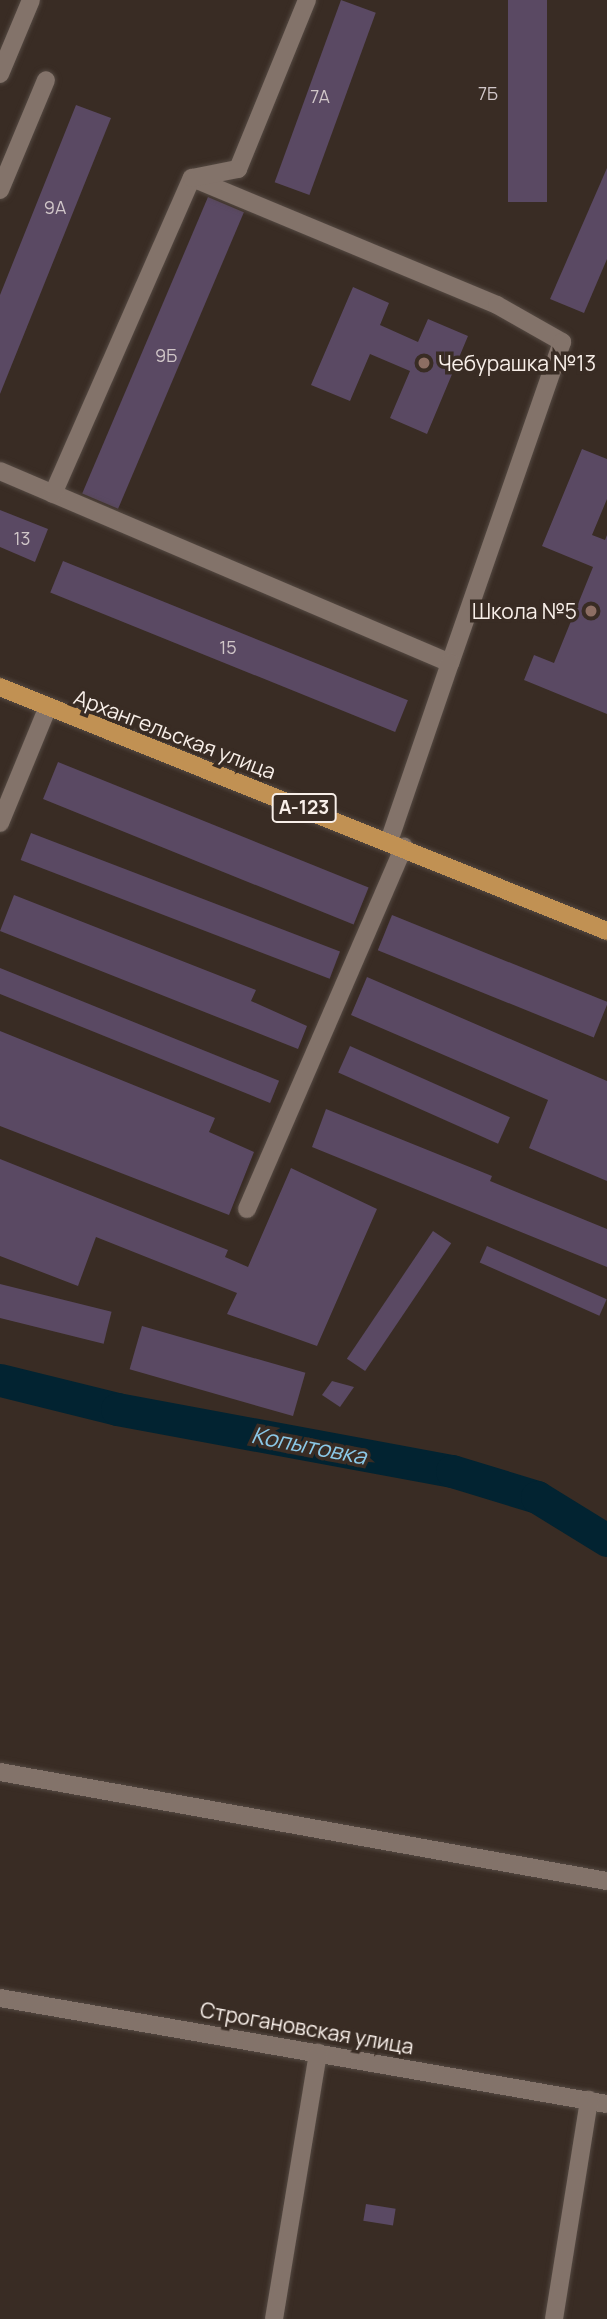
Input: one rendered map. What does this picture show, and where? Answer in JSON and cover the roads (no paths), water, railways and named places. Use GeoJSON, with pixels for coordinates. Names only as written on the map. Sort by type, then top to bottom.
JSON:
{"type":"FeatureCollection","features":[{"type":"Feature","properties":{"kind":"main road","name":"Архангельская улица"},"geometry":{"type":"LineString","coordinates":[[0,687],[47,709],[396,844],[607,931]]}},
{"type":"Feature","properties":{"kind":"street"},"geometry":{"type":"LineString","coordinates":[[0,74],[31,0]]}},
{"type":"Feature","properties":{"kind":"street"},"geometry":{"type":"LineString","coordinates":[[192,178],[238,169],[307,0]]}},
{"type":"Feature","properties":{"kind":"street"},"geometry":{"type":"LineString","coordinates":[[2,178],[46,80]]}},
{"type":"Feature","properties":{"kind":"street"},"geometry":{"type":"LineString","coordinates":[[53,494],[192,178]]}},
{"type":"Feature","properties":{"kind":"street"},"geometry":{"type":"LineString","coordinates":[[192,178],[497,305],[562,342],[450,663],[396,844],[247,1209]]}},
{"type":"Feature","properties":{"kind":"street"},"geometry":{"type":"LineString","coordinates":[[0,471],[450,663]]}},
{"type":"Feature","properties":{"kind":"street"},"geometry":{"type":"LineString","coordinates":[[0,823],[47,709]]}},
{"type":"Feature","properties":{"kind":"street"},"geometry":{"type":"LineString","coordinates":[[0,1772],[607,1881]]}},
{"type":"Feature","properties":{"kind":"street","name":"Строгановская улица"},"geometry":{"type":"LineString","coordinates":[[0,1998],[607,2104]]}},
{"type":"Feature","properties":{"kind":"street"},"geometry":{"type":"LineString","coordinates":[[274,2319],[317,2053]]}},
{"type":"Feature","properties":{"kind":"street"},"geometry":{"type":"LineString","coordinates":[[554,2319],[589,2100]]}},
{"type":"Feature","properties":{"kind":"waterway","name":"Копытовка"},"geometry":{"type":"LineString","coordinates":[[0,1380],[117,1409],[452,1471],[537,1497],[607,1540]]}},
{"type":"Feature","properties":{"kind":"place","name":"Чебурашка №13"},"geometry":{"type":"Point","coordinates":[424,363]}},
{"type":"Feature","properties":{"kind":"place","name":"Школа №5"},"geometry":{"type":"Point","coordinates":[591,611]}}]}
